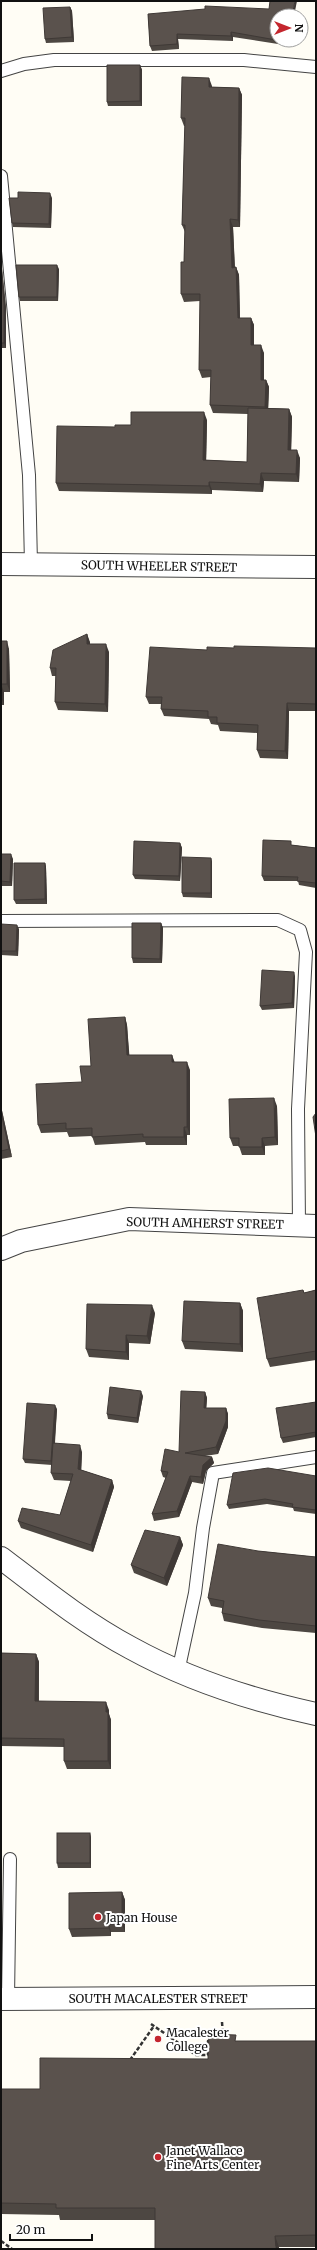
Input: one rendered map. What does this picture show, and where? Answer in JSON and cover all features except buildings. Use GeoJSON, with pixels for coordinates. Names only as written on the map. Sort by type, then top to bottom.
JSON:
{"type":"FeatureCollection","features":[{"type":"Feature","properties":{"kind":"street","name":"SOUTH WHEELER STREET"},"geometry":{"type":"LineString","coordinates":[[1,564],[316,567]]}},
{"type":"Feature","properties":{"kind":"street","name":"SOUTH AMHERST STREET"},"geometry":{"type":"LineString","coordinates":[[1,1249],[21,1241],[129,1220],[308,1226]]}},
{"type":"Feature","properties":{"kind":"street"},"geometry":{"type":"LineString","coordinates":[[1,1558],[74,1613],[130,1648],[178,1672],[207,1684],[274,1705],[316,1714]]}},
{"type":"Feature","properties":{"kind":"street","name":"SOUTH MACALESTER STREET"},"geometry":{"type":"LineString","coordinates":[[5,1999],[316,1997]]}},
{"type":"Feature","properties":{"kind":"lane"},"geometry":{"type":"LineString","coordinates":[[1,71],[24,64],[54,60],[244,60],[316,67]]}},
{"type":"Feature","properties":{"kind":"lane"},"geometry":{"type":"LineString","coordinates":[[1,176],[29,475],[31,564]]}},
{"type":"Feature","properties":{"kind":"lane"},"geometry":{"type":"LineString","coordinates":[[1,921],[278,920],[300,930],[306,952],[298,1109],[308,1226]]}},
{"type":"Feature","properties":{"kind":"lane"},"geometry":{"type":"LineString","coordinates":[[178,1672],[195,1593],[203,1528],[213,1474],[316,1457]]}},
{"type":"Feature","properties":{"kind":"lane"},"geometry":{"type":"LineString","coordinates":[[5,1999],[10,1859]]}},
{"type":"Feature","properties":{"kind":"path"},"geometry":{"type":"LineString","coordinates":[[144,1998],[143,2019],[196,2055],[208,2055],[208,2041],[216,2041]]}},
{"type":"Feature","properties":{"kind":"path"},"geometry":{"type":"LineString","coordinates":[[222,2024],[222,2040]]}},
{"type":"Feature","properties":{"kind":"path"},"geometry":{"type":"LineString","coordinates":[[128,2063],[154,2026]]}},
{"type":"Feature","properties":{"kind":"path"},"geometry":{"type":"LineString","coordinates":[[1,2241],[12,2249]]}},
{"type":"Feature","properties":{"kind":"place","name":"Japan House"},"geometry":{"type":"Point","coordinates":[98,1917]}},
{"type":"Feature","properties":{"kind":"place","name":"Macalester College"},"geometry":{"type":"Point","coordinates":[158,2039]}},
{"type":"Feature","properties":{"kind":"place","name":"Janet Wallace Fine Arts Center"},"geometry":{"type":"Point","coordinates":[158,2157]}}]}
